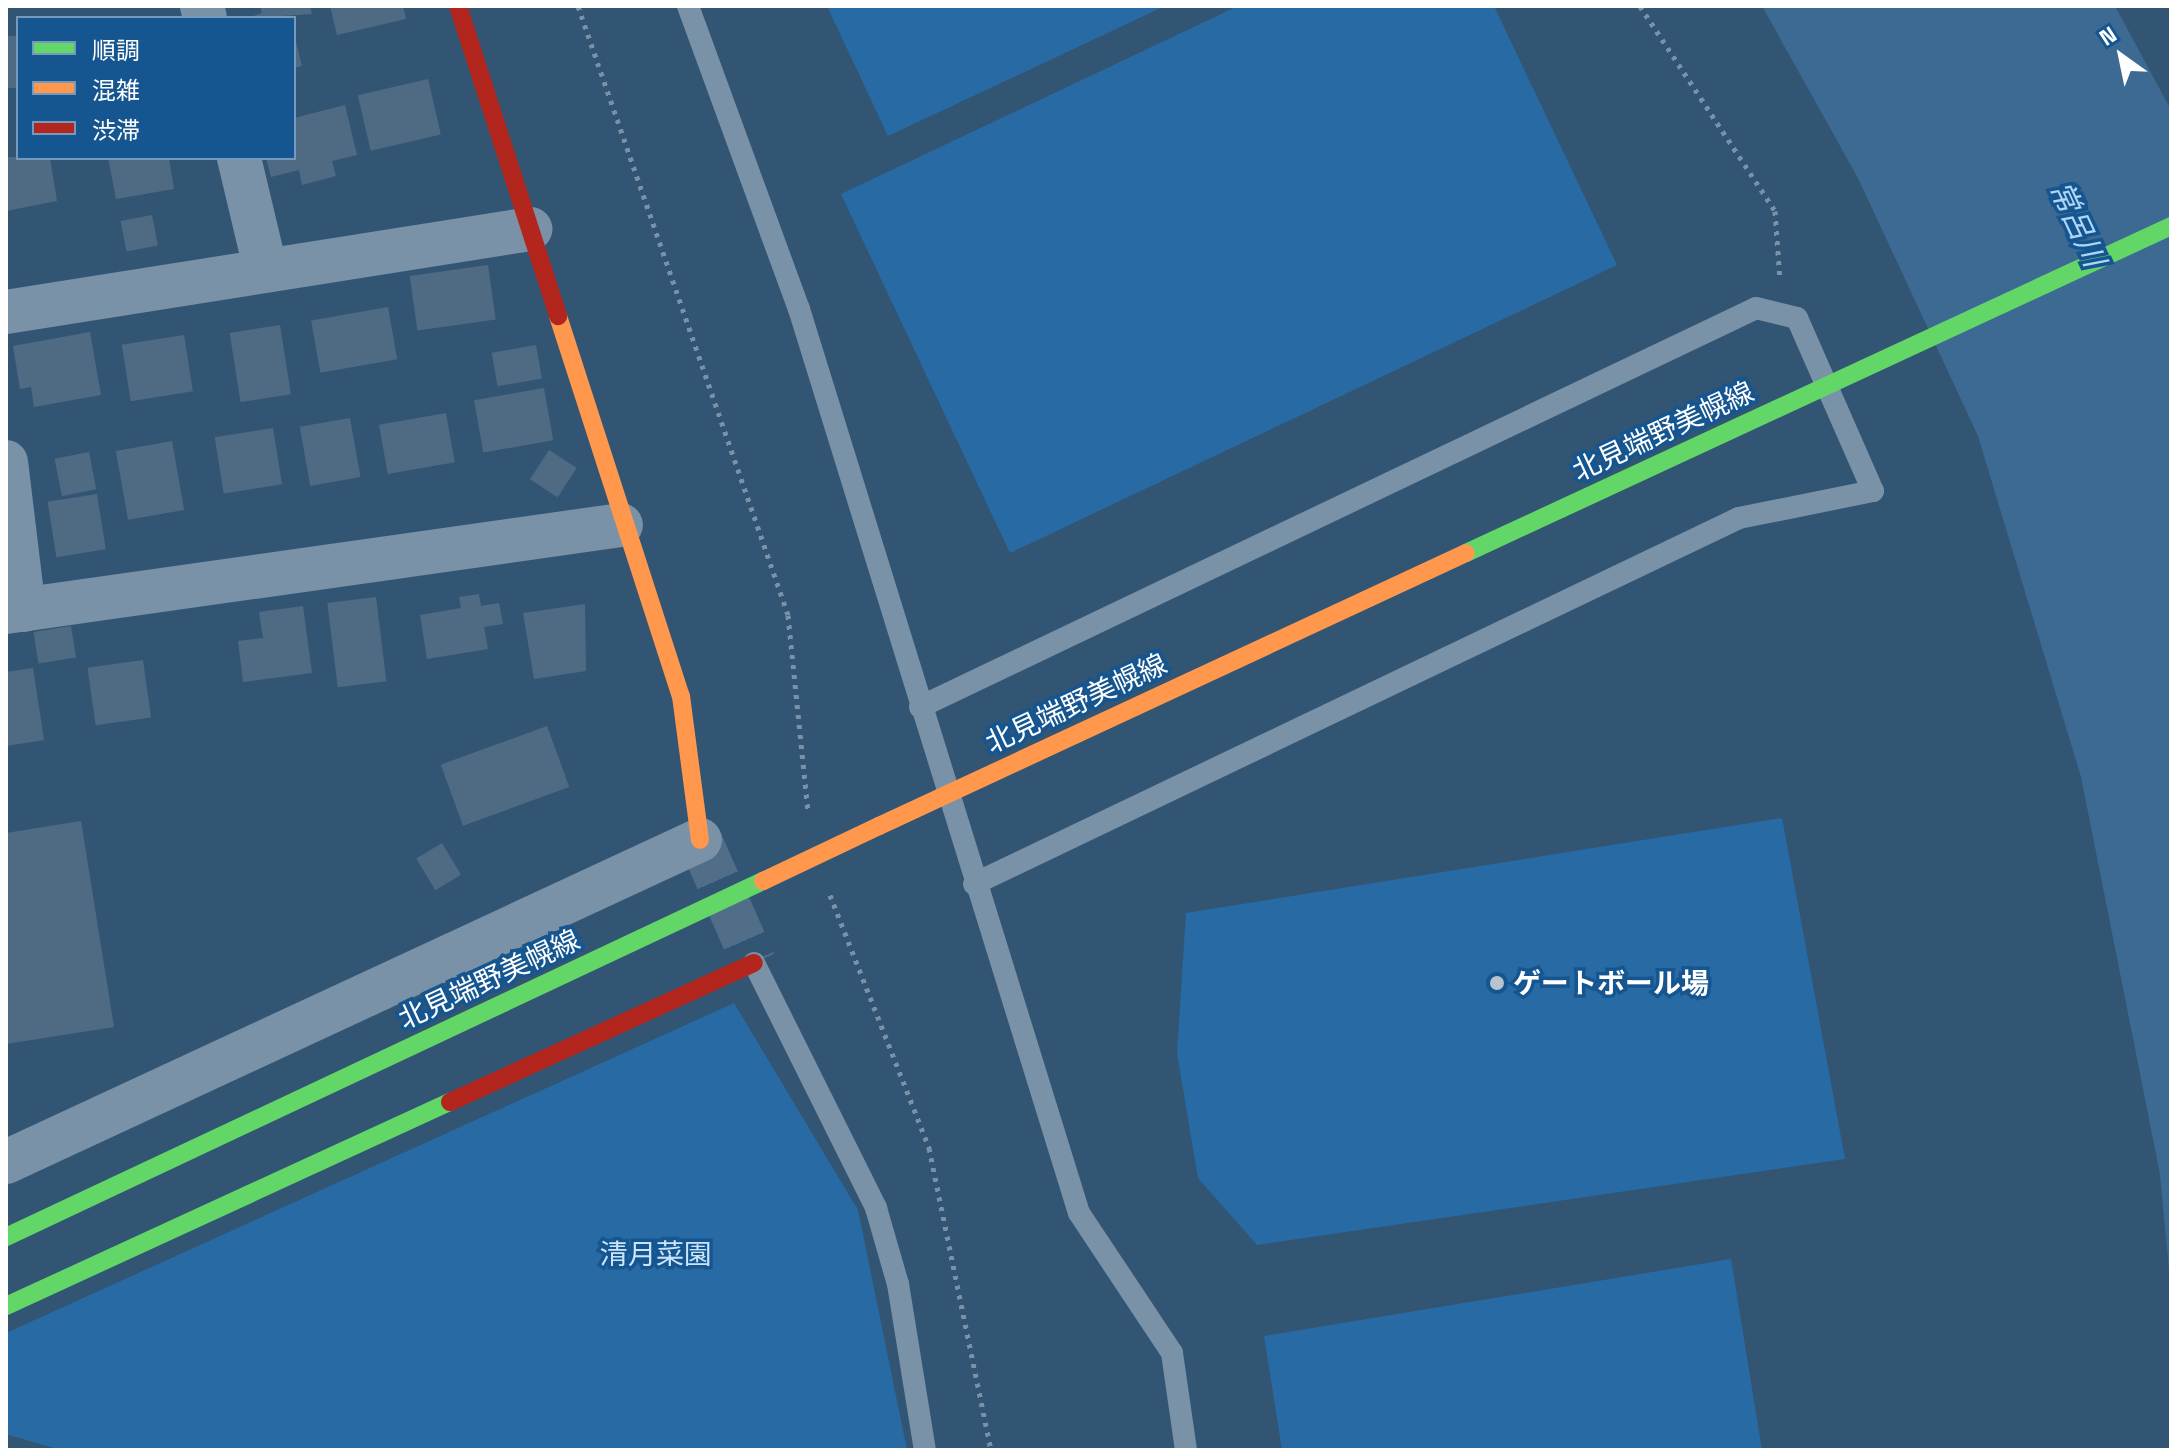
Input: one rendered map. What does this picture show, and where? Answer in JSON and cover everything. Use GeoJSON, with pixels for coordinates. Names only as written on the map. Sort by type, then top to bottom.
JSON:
{"type":"FeatureCollection","features":[{"type":"Feature","properties":{"kind":"main road"},"geometry":{"type":"LineString","coordinates":[[458,6],[621,525],[681,696],[700,840]]}},
{"type":"Feature","properties":{"kind":"main road","name":"北見端野美幌線"},"geometry":{"type":"LineString","coordinates":[[6,1237],[879,826],[2171,226]]}},
{"type":"Feature","properties":{"kind":"main road"},"geometry":{"type":"LineString","coordinates":[[6,1306],[754,963]]}},
{"type":"Feature","properties":{"kind":"street"},"geometry":{"type":"LineString","coordinates":[[239,160],[265,267]]}},
{"type":"Feature","properties":{"kind":"street"},"geometry":{"type":"LineString","coordinates":[[6,312],[265,267],[530,229]]}},
{"type":"Feature","properties":{"kind":"street"},"geometry":{"type":"LineString","coordinates":[[6,462],[15,611],[621,525]]}},
{"type":"Feature","properties":{"kind":"street"},"geometry":{"type":"LineString","coordinates":[[6,1162],[700,840]]}},
{"type":"Feature","properties":{"kind":"lane"},"geometry":{"type":"LineString","coordinates":[[688,6],[799,309],[974,884],[1079,1213],[1172,1353],[1186,1450]]}},
{"type":"Feature","properties":{"kind":"lane"},"geometry":{"type":"LineString","coordinates":[[920,707],[1756,308],[1797,318],[1873,491],[1739,518],[974,884]]}},
{"type":"Feature","properties":{"kind":"lane"},"geometry":{"type":"LineString","coordinates":[[754,963],[876,1208],[898,1284],[925,1450]]}},
{"type":"Feature","properties":{"kind":"path"},"geometry":{"type":"LineString","coordinates":[[578,6],[788,615],[815,856],[929,1148],[991,1450]]}},
{"type":"Feature","properties":{"kind":"path"},"geometry":{"type":"LineString","coordinates":[[1640,6],[1775,211],[1784,275],[1756,308]]}},
{"type":"Feature","properties":{"kind":"green space"},"geometry":{"type":"Polygon","coordinates":[[[827,6],[1165,6],[888,136],[827,6]]]}},
{"type":"Feature","properties":{"kind":"green space"},"geometry":{"type":"Polygon","coordinates":[[[1238,6],[1494,6],[1617,265],[1010,553],[841,194],[1238,6]]]}},
{"type":"Feature","properties":{"kind":"green space","name":"ゲートボール場"},"geometry":{"type":"Polygon","coordinates":[[[1782,818],[1845,1159],[1257,1245],[1198,1178],[1177,1053],[1186,913],[1782,818]]]}},
{"type":"Feature","properties":{"kind":"green space","name":"清月菜園"},"geometry":{"type":"Polygon","coordinates":[[[734,1003],[858,1210],[907,1450],[60,1450],[6,1434],[6,1333],[734,1003]]]}},
{"type":"Feature","properties":{"kind":"green space"},"geometry":{"type":"Polygon","coordinates":[[[1731,1259],[1762,1450],[1282,1450],[1264,1336],[1731,1259]]]}},
{"type":"Feature","properties":{"kind":"water","name":"常呂川"},"geometry":{"type":"Polygon","coordinates":[[[1762,6],[2115,6],[2171,110],[2171,1291],[2160,1174],[2081,777],[1978,436],[1858,178],[1762,6]]]}},
{"type":"Feature","properties":{"kind":"building"},"geometry":{"type":"Polygon","coordinates":[[[260,6],[310,6],[312,14],[254,16],[262,13],[260,6]]]}},
{"type":"Feature","properties":{"kind":"building"},"geometry":{"type":"Polygon","coordinates":[[[330,6],[403,6],[406,19],[337,35],[330,6]]]}},
{"type":"Feature","properties":{"kind":"building"},"geometry":{"type":"Polygon","coordinates":[[[6,36],[16,36],[16,88],[6,88],[6,36]]]}},
{"type":"Feature","properties":{"kind":"building"},"geometry":{"type":"Polygon","coordinates":[[[296,42],[302,66],[296,68],[296,42]]]}},
{"type":"Feature","properties":{"kind":"building"},"geometry":{"type":"Polygon","coordinates":[[[428,79],[441,135],[371,151],[358,95],[428,79]]]}},
{"type":"Feature","properties":{"kind":"building"},"geometry":{"type":"Polygon","coordinates":[[[345,105],[357,155],[332,161],[336,176],[302,185],[299,170],[271,177],[267,160],[296,160],[296,117],[345,105]]]}},
{"type":"Feature","properties":{"kind":"building"},"geometry":{"type":"Polygon","coordinates":[[[6,157],[50,160],[57,201],[6,211],[6,157]]]}},
{"type":"Feature","properties":{"kind":"building"},"geometry":{"type":"Polygon","coordinates":[[[108,160],[169,160],[174,189],[116,199],[108,160]]]}},
{"type":"Feature","properties":{"kind":"building"},"geometry":{"type":"Polygon","coordinates":[[[152,215],[158,245],[127,252],[121,221],[152,215]]]}},
{"type":"Feature","properties":{"kind":"building"},"geometry":{"type":"Polygon","coordinates":[[[488,265],[496,319],[417,330],[410,276],[488,265]]]}},
{"type":"Feature","properties":{"kind":"building"},"geometry":{"type":"Polygon","coordinates":[[[388,307],[397,359],[320,373],[311,321],[388,307]]]}},
{"type":"Feature","properties":{"kind":"building"},"geometry":{"type":"Polygon","coordinates":[[[280,325],[291,394],[241,402],[230,333],[280,325]]]}},
{"type":"Feature","properties":{"kind":"building"},"geometry":{"type":"Polygon","coordinates":[[[90,332],[101,395],[34,407],[31,387],[20,389],[13,346],[90,332]]]}},
{"type":"Feature","properties":{"kind":"building"},"geometry":{"type":"Polygon","coordinates":[[[184,335],[193,391],[131,401],[122,345],[184,335]]]}},
{"type":"Feature","properties":{"kind":"building"},"geometry":{"type":"Polygon","coordinates":[[[536,345],[542,378],[498,386],[492,353],[536,345]]]}},
{"type":"Feature","properties":{"kind":"building"},"geometry":{"type":"Polygon","coordinates":[[[544,388],[553,440],[483,453],[474,400],[544,388]]]}},
{"type":"Feature","properties":{"kind":"building"},"geometry":{"type":"Polygon","coordinates":[[[446,413],[455,462],[388,474],[379,425],[446,413]]]}},
{"type":"Feature","properties":{"kind":"building"},"geometry":{"type":"Polygon","coordinates":[[[350,418],[360,477],[310,486],[300,427],[350,418]]]}},
{"type":"Feature","properties":{"kind":"building"},"geometry":{"type":"Polygon","coordinates":[[[273,428],[282,484],[224,494],[215,437],[273,428]]]}},
{"type":"Feature","properties":{"kind":"building"},"geometry":{"type":"Polygon","coordinates":[[[172,441],[184,510],[128,520],[116,451],[172,441]]]}},
{"type":"Feature","properties":{"kind":"building"},"geometry":{"type":"Polygon","coordinates":[[[549,450],[577,468],[558,497],[530,479],[549,450]]]}},
{"type":"Feature","properties":{"kind":"building"},"geometry":{"type":"Polygon","coordinates":[[[89,452],[96,489],[62,496],[55,459],[89,452]]]}},
{"type":"Feature","properties":{"kind":"building"},"geometry":{"type":"Polygon","coordinates":[[[97,494],[106,549],[56,557],[48,502],[97,494]]]}},
{"type":"Feature","properties":{"kind":"building"},"geometry":{"type":"Polygon","coordinates":[[[479,594],[481,606],[499,603],[503,624],[484,627],[488,649],[427,659],[420,615],[461,608],[459,597],[479,594]]]}},
{"type":"Feature","properties":{"kind":"building"},"geometry":{"type":"Polygon","coordinates":[[[376,597],[386,681],[338,687],[327,603],[376,597]]]}},
{"type":"Feature","properties":{"kind":"building"},"geometry":{"type":"Polygon","coordinates":[[[585,604],[586,671],[534,679],[523,613],[585,604]]]}},
{"type":"Feature","properties":{"kind":"building"},"geometry":{"type":"Polygon","coordinates":[[[303,606],[312,673],[243,682],[238,641],[263,638],[259,612],[303,606]]]}},
{"type":"Feature","properties":{"kind":"building"},"geometry":{"type":"Polygon","coordinates":[[[71,626],[76,658],[38,664],[33,632],[71,626]]]}},
{"type":"Feature","properties":{"kind":"building"},"geometry":{"type":"Polygon","coordinates":[[[143,660],[151,717],[96,725],[88,668],[143,660]]]}},
{"type":"Feature","properties":{"kind":"building"},"geometry":{"type":"Polygon","coordinates":[[[33,668],[44,740],[6,746],[6,672],[33,668]]]}},
{"type":"Feature","properties":{"kind":"building"},"geometry":{"type":"Polygon","coordinates":[[[547,726],[569,787],[463,826],[441,765],[547,726]]]}},
{"type":"Feature","properties":{"kind":"building"},"geometry":{"type":"Polygon","coordinates":[[[81,821],[114,1027],[6,1044],[6,833],[81,821]]]}},
{"type":"Feature","properties":{"kind":"building"},"geometry":{"type":"Polygon","coordinates":[[[442,843],[461,875],[435,890],[416,858],[442,843]]]}},
{"type":"Feature","properties":{"kind":"tunnel"},"geometry":{"type":"LineString","coordinates":[[700,840],[754,963]]}},
{"type":"Feature","properties":{"kind":"traffic: fast"},"geometry":{"type":"LineString","coordinates":[[1466,553],[2171,226]]}},
{"type":"Feature","properties":{"kind":"traffic: fast"},"geometry":{"type":"LineString","coordinates":[[6,1237],[763,881]]}},
{"type":"Feature","properties":{"kind":"traffic: fast"},"geometry":{"type":"LineString","coordinates":[[6,1306],[450,1102]]}},
{"type":"Feature","properties":{"kind":"traffic: slow"},"geometry":{"type":"LineString","coordinates":[[558,316],[681,696],[700,840]]}},
{"type":"Feature","properties":{"kind":"traffic: slow"},"geometry":{"type":"LineString","coordinates":[[879,826],[1466,553]]}},
{"type":"Feature","properties":{"kind":"traffic: slow"},"geometry":{"type":"LineString","coordinates":[[763,881],[879,826]]}},
{"type":"Feature","properties":{"kind":"traffic: jam"},"geometry":{"type":"LineString","coordinates":[[458,6],[558,316]]}},
{"type":"Feature","properties":{"kind":"traffic: jam"},"geometry":{"type":"LineString","coordinates":[[450,1102],[754,963]]}},
{"type":"Feature","properties":{"kind":"place","name":"ゲートボール場"},"geometry":{"type":"Point","coordinates":[1497,983]}}]}
